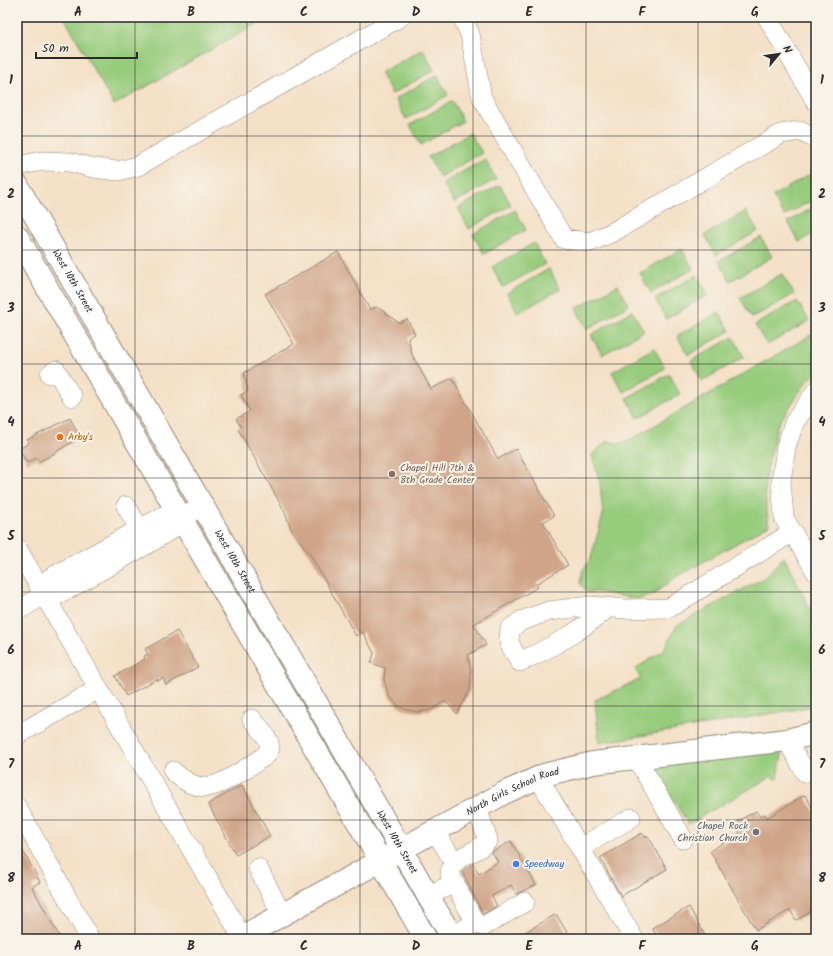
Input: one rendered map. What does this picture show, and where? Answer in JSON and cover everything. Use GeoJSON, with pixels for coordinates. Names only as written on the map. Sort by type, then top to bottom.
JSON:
{"type":"FeatureCollection","features":[{"type":"Feature","properties":{"kind":"main road","name":"West 10th Street"},"geometry":{"type":"LineString","coordinates":[[17,185],[452,937]]}},
{"type":"Feature","properties":{"kind":"main road"},"geometry":{"type":"LineString","coordinates":[[17,236],[426,939]]}},
{"type":"Feature","properties":{"kind":"main road","name":"North Girls School Road"},"geometry":{"type":"LineString","coordinates":[[247,937],[282,915],[516,787],[538,777],[580,765],[636,757],[787,740],[816,733]]}},
{"type":"Feature","properties":{"kind":"lane"},"geometry":{"type":"LineString","coordinates":[[17,166],[42,161],[69,162],[94,168],[118,171],[138,166],[400,17]]}},
{"type":"Feature","properties":{"kind":"lane"},"geometry":{"type":"LineString","coordinates":[[462,17],[470,34],[482,98],[564,239],[590,242],[613,232],[781,134],[800,131],[816,139]]}},
{"type":"Feature","properties":{"kind":"lane"},"geometry":{"type":"LineString","coordinates":[[767,17],[816,102]]}},
{"type":"Feature","properties":{"kind":"lane"},"geometry":{"type":"LineString","coordinates":[[50,374],[56,370],[72,397]]}},
{"type":"Feature","properties":{"kind":"lane"},"geometry":{"type":"LineString","coordinates":[[816,391],[794,423],[786,447],[781,481],[784,518],[816,572]]}},
{"type":"Feature","properties":{"kind":"lane"},"geometry":{"type":"LineString","coordinates":[[126,506],[140,530]]}},
{"type":"Feature","properties":{"kind":"lane"},"geometry":{"type":"LineString","coordinates":[[17,611],[44,595],[58,595],[153,541],[175,527],[181,518],[203,506]]}},
{"type":"Feature","properties":{"kind":"lane"},"geometry":{"type":"LineString","coordinates":[[44,595],[50,578],[167,514],[181,518]]}},
{"type":"Feature","properties":{"kind":"lane"},"geometry":{"type":"LineString","coordinates":[[608,608],[583,629],[552,647],[520,662],[509,643],[510,629],[521,621],[549,611],[590,606],[626,609],[669,608],[793,532]]}},
{"type":"Feature","properties":{"kind":"lane"},"geometry":{"type":"LineString","coordinates":[[17,548],[98,689],[247,937]]}},
{"type":"Feature","properties":{"kind":"lane"},"geometry":{"type":"LineString","coordinates":[[17,735],[98,689]]}},
{"type":"Feature","properties":{"kind":"lane"},"geometry":{"type":"LineString","coordinates":[[173,771],[192,786],[204,788],[216,784],[257,762],[267,755],[270,751],[270,745],[252,719]]}},
{"type":"Feature","properties":{"kind":"lane"},"geometry":{"type":"LineString","coordinates":[[787,740],[806,772]]}},
{"type":"Feature","properties":{"kind":"lane"},"geometry":{"type":"LineString","coordinates":[[636,757],[683,839]]}},
{"type":"Feature","properties":{"kind":"lane"},"geometry":{"type":"LineString","coordinates":[[538,777],[634,939]]}},
{"type":"Feature","properties":{"kind":"lane"},"geometry":{"type":"LineString","coordinates":[[17,807],[90,939]]}},
{"type":"Feature","properties":{"kind":"lane"},"geometry":{"type":"LineString","coordinates":[[478,808],[488,840],[483,847],[454,862],[450,868],[450,874],[454,883],[475,923],[484,926],[525,902]]}},
{"type":"Feature","properties":{"kind":"lane"},"geometry":{"type":"LineString","coordinates":[[580,848],[631,818]]}},
{"type":"Feature","properties":{"kind":"lane"},"geometry":{"type":"LineString","coordinates":[[435,831],[454,862]]}},
{"type":"Feature","properties":{"kind":"lane"},"geometry":{"type":"LineString","coordinates":[[258,868],[282,915]]}},
{"type":"Feature","properties":{"kind":"lane"},"geometry":{"type":"LineString","coordinates":[[428,896],[454,883]]}},
{"type":"Feature","properties":{"kind":"lane"},"geometry":{"type":"LineString","coordinates":[[452,937],[475,923]]}},
{"type":"Feature","properties":{"kind":"green space"},"geometry":{"type":"Polygon","coordinates":[[[64,17],[269,17],[114,105],[64,17]]]}},
{"type":"Feature","properties":{"kind":"green space"},"geometry":{"type":"Polygon","coordinates":[[[423,49],[434,70],[392,94],[380,73],[423,49]]]}},
{"type":"Feature","properties":{"kind":"green space"},"geometry":{"type":"Polygon","coordinates":[[[437,75],[448,95],[406,119],[395,99],[437,75]]]}},
{"type":"Feature","properties":{"kind":"green space"},"geometry":{"type":"Polygon","coordinates":[[[452,101],[463,121],[421,145],[410,125],[452,101]]]}},
{"type":"Feature","properties":{"kind":"green space"},"geometry":{"type":"Polygon","coordinates":[[[470,133],[482,153],[440,177],[428,157],[470,133]]]}},
{"type":"Feature","properties":{"kind":"green space"},"geometry":{"type":"Polygon","coordinates":[[[485,159],[496,179],[454,203],[443,183],[485,159]]]}},
{"type":"Feature","properties":{"kind":"green space"},"geometry":{"type":"Polygon","coordinates":[[[814,172],[816,175],[816,198],[784,216],[773,196],[814,172]]]}},
{"type":"Feature","properties":{"kind":"green space"},"geometry":{"type":"Polygon","coordinates":[[[500,185],[511,205],[469,229],[458,208],[500,185]]]}},
{"type":"Feature","properties":{"kind":"green space"},"geometry":{"type":"Polygon","coordinates":[[[816,206],[816,232],[799,242],[788,222],[816,206]]]}},
{"type":"Feature","properties":{"kind":"green space"},"geometry":{"type":"Polygon","coordinates":[[[515,210],[526,230],[484,254],[473,234],[515,210]]]}},
{"type":"Feature","properties":{"kind":"green space"},"geometry":{"type":"Polygon","coordinates":[[[746,211],[758,231],[716,255],[705,235],[746,211]]]}},
{"type":"Feature","properties":{"kind":"green space"},"geometry":{"type":"Polygon","coordinates":[[[761,237],[772,257],[730,281],[719,261],[761,237]]]}},
{"type":"Feature","properties":{"kind":"green space"},"geometry":{"type":"Polygon","coordinates":[[[534,243],[545,264],[503,287],[492,267],[534,243]]]}},
{"type":"Feature","properties":{"kind":"green space"},"geometry":{"type":"Polygon","coordinates":[[[682,249],[693,269],[651,293],[640,273],[682,249]]]}},
{"type":"Feature","properties":{"kind":"green space"},"geometry":{"type":"Polygon","coordinates":[[[549,269],[560,289],[518,313],[507,293],[549,269]]]}},
{"type":"Feature","properties":{"kind":"green space"},"geometry":{"type":"Polygon","coordinates":[[[782,274],[794,294],[752,318],[740,298],[782,274]]]}},
{"type":"Feature","properties":{"kind":"green space"},"geometry":{"type":"Polygon","coordinates":[[[697,275],[708,295],[666,319],[655,299],[697,275]]]}},
{"type":"Feature","properties":{"kind":"green space"},"geometry":{"type":"Polygon","coordinates":[[[618,285],[629,305],[587,329],[576,309],[618,285]]]}},
{"type":"Feature","properties":{"kind":"green space"},"geometry":{"type":"Polygon","coordinates":[[[797,301],[809,321],[767,345],[755,325],[797,301]]]}},
{"type":"Feature","properties":{"kind":"green space"},"geometry":{"type":"Polygon","coordinates":[[[632,311],[644,331],[602,355],[591,335],[632,311]]]}},
{"type":"Feature","properties":{"kind":"green space"},"geometry":{"type":"Polygon","coordinates":[[[719,312],[730,331],[688,355],[677,336],[719,312]]]}},
{"type":"Feature","properties":{"kind":"green space"},"geometry":{"type":"Polygon","coordinates":[[[816,332],[816,373],[807,381],[777,426],[765,479],[766,507],[769,525],[673,579],[651,596],[637,599],[598,592],[587,592],[580,583],[582,572],[591,558],[603,515],[600,483],[592,455],[607,441],[620,444],[633,438],[816,332]]]}},
{"type":"Feature","properties":{"kind":"green space"},"geometry":{"type":"Polygon","coordinates":[[[733,337],[744,357],[702,381],[691,361],[733,337]]]}},
{"type":"Feature","properties":{"kind":"green space"},"geometry":{"type":"Polygon","coordinates":[[[654,348],[665,368],[623,392],[612,372],[654,348]]]}},
{"type":"Feature","properties":{"kind":"green space"},"geometry":{"type":"Polygon","coordinates":[[[669,374],[680,394],[638,418],[627,398],[669,374]]]}},
{"type":"Feature","properties":{"kind":"green space"},"geometry":{"type":"Polygon","coordinates":[[[784,557],[816,621],[816,706],[599,743],[595,700],[641,679],[635,669],[664,650],[677,625],[764,578],[784,557]]]}},
{"type":"Feature","properties":{"kind":"green space"},"geometry":{"type":"Polygon","coordinates":[[[775,748],[782,755],[778,778],[775,780],[772,776],[688,824],[660,777],[653,780],[650,770],[653,766],[775,748]]]}},
{"type":"Feature","properties":{"kind":"building"},"geometry":{"type":"Polygon","coordinates":[[[338,252],[370,310],[376,307],[399,323],[407,319],[415,334],[408,338],[412,355],[431,389],[452,378],[498,459],[516,449],[554,516],[543,522],[568,565],[536,584],[538,587],[474,624],[486,645],[468,655],[471,673],[470,690],[457,714],[445,701],[430,710],[419,712],[407,710],[397,705],[389,696],[384,680],[385,668],[371,663],[374,653],[363,632],[356,636],[311,556],[291,529],[284,510],[238,429],[241,427],[236,419],[250,411],[241,395],[248,391],[244,373],[294,344],[265,294],[338,252]]]}},
{"type":"Feature","properties":{"kind":"building"},"geometry":{"type":"Polygon","coordinates":[[[70,418],[80,437],[48,457],[39,461],[37,458],[27,463],[19,449],[29,443],[27,440],[70,418]]]}},
{"type":"Feature","properties":{"kind":"building"},"geometry":{"type":"Polygon","coordinates":[[[177,631],[198,667],[166,685],[163,678],[158,681],[157,679],[126,696],[115,676],[145,659],[144,656],[148,654],[145,649],[177,631]]]}},
{"type":"Feature","properties":{"kind":"building"},"geometry":{"type":"Polygon","coordinates":[[[242,785],[270,836],[236,855],[208,804],[242,785]]]}},
{"type":"Feature","properties":{"kind":"building"},"geometry":{"type":"Polygon","coordinates":[[[805,795],[816,814],[816,909],[796,920],[790,910],[756,930],[710,851],[740,833],[738,829],[742,827],[738,821],[756,811],[760,817],[765,814],[767,818],[805,795]]]}},
{"type":"Feature","properties":{"kind":"building"},"geometry":{"type":"Polygon","coordinates":[[[642,833],[645,837],[648,836],[667,869],[621,896],[600,858],[642,833]]]}},
{"type":"Feature","properties":{"kind":"building"},"geometry":{"type":"Polygon","coordinates":[[[17,840],[40,882],[32,887],[61,939],[17,939],[17,840]]]}},
{"type":"Feature","properties":{"kind":"building"},"geometry":{"type":"Polygon","coordinates":[[[511,841],[536,885],[516,894],[511,885],[492,896],[497,906],[483,914],[462,871],[473,864],[479,874],[498,862],[492,852],[511,841]]]}},
{"type":"Feature","properties":{"kind":"building"},"geometry":{"type":"Polygon","coordinates":[[[689,907],[707,939],[659,939],[652,928],[689,907]]]}},
{"type":"Feature","properties":{"kind":"building"},"geometry":{"type":"Polygon","coordinates":[[[556,914],[571,939],[514,939],[556,914]]]}},
{"type":"Feature","properties":{"kind":"place","name":"Arby's"},"geometry":{"type":"Point","coordinates":[60,437]}},
{"type":"Feature","properties":{"kind":"place","name":"Chapel Hill 7th & 8th Grade Center"},"geometry":{"type":"Point","coordinates":[392,474]}},
{"type":"Feature","properties":{"kind":"place","name":"Chapel Rock Christian Church"},"geometry":{"type":"Point","coordinates":[756,832]}},
{"type":"Feature","properties":{"kind":"place","name":"Speedway"},"geometry":{"type":"Point","coordinates":[516,864]}}]}
